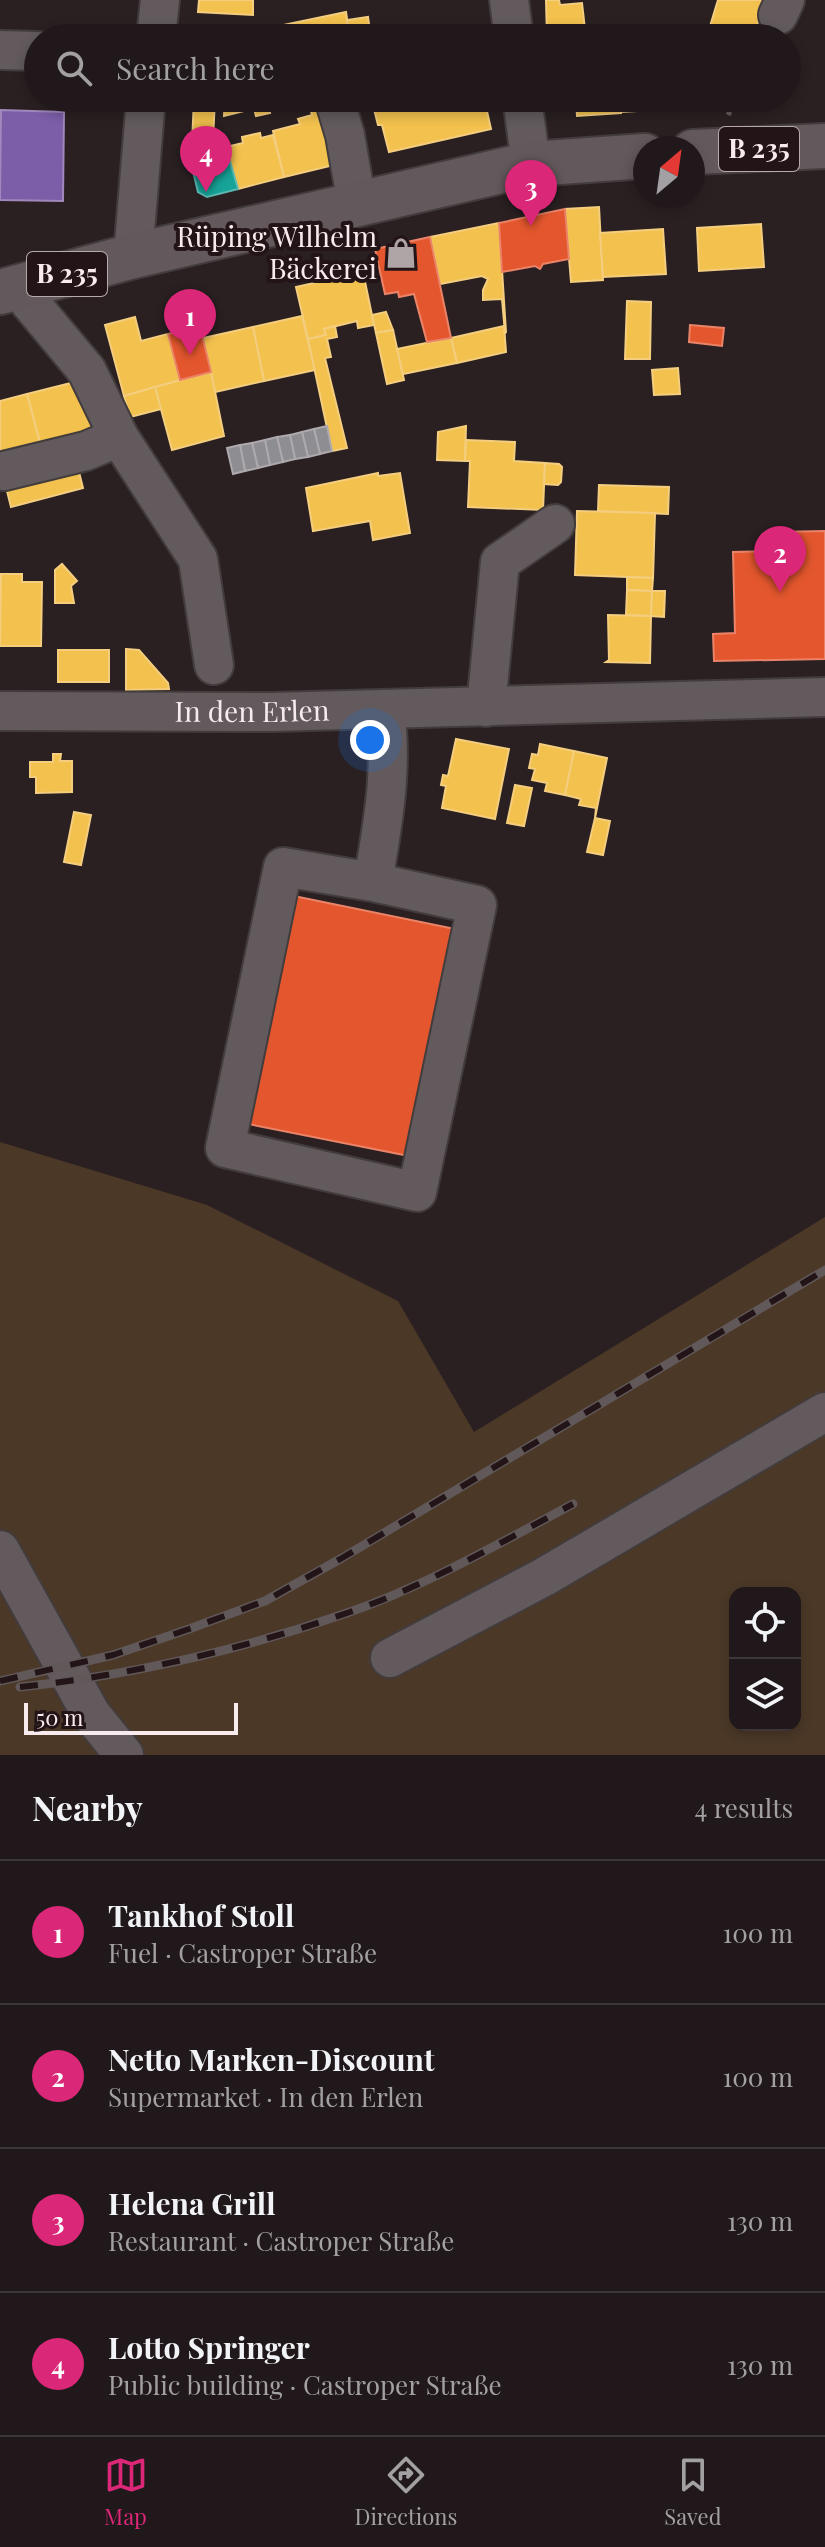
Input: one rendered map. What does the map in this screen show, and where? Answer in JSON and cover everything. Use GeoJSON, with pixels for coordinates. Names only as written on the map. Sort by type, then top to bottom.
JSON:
{"type":"FeatureCollection","features":[{"type":"Feature","properties":{"kind":"main road","name":"B 235"},"geometry":{"type":"LineString","coordinates":[[705,151],[825,146]]}},
{"type":"Feature","properties":{"kind":"main road","name":"B 235"},"geometry":{"type":"LineString","coordinates":[[9,290],[133,256],[531,164],[633,157]]}},
{"type":"Feature","properties":{"kind":"street"},"geometry":{"type":"LineString","coordinates":[[157,24],[160,0]]}},
{"type":"Feature","properties":{"kind":"street"},"geometry":{"type":"LineString","coordinates":[[509,0],[512,24]]}},
{"type":"Feature","properties":{"kind":"street"},"geometry":{"type":"LineString","coordinates":[[0,50],[24,51]]}},
{"type":"Feature","properties":{"kind":"street"},"geometry":{"type":"LineString","coordinates":[[133,256],[145,112]]}},
{"type":"Feature","properties":{"kind":"street"},"geometry":{"type":"LineString","coordinates":[[338,112],[357,204]]}},
{"type":"Feature","properties":{"kind":"street"},"geometry":{"type":"LineString","coordinates":[[524,112],[531,164]]}},
{"type":"Feature","properties":{"kind":"street"},"geometry":{"type":"LineString","coordinates":[[9,290],[87,371],[119,437],[198,559],[214,665]]}},
{"type":"Feature","properties":{"kind":"street"},"geometry":{"type":"LineString","coordinates":[[4,471],[86,451],[119,437]]}},
{"type":"Feature","properties":{"kind":"street"},"geometry":{"type":"LineString","coordinates":[[486,707],[500,562],[555,524]]}},
{"type":"Feature","properties":{"kind":"street","name":"In den Erlen"},"geometry":{"type":"LineString","coordinates":[[0,711],[272,712],[825,697]]}},
{"type":"Feature","properties":{"kind":"street"},"geometry":{"type":"LineString","coordinates":[[373,882],[389,787],[390,742],[385,709]]}},
{"type":"Feature","properties":{"kind":"street"},"geometry":{"type":"LineString","coordinates":[[283,867],[373,882],[477,905],[417,1192],[225,1148],[283,867]]}},
{"type":"Feature","properties":{"kind":"street"},"geometry":{"type":"LineString","coordinates":[[390,1658],[544,1577],[825,1412]]}},
{"type":"Feature","properties":{"kind":"street"},"geometry":{"type":"LineString","coordinates":[[0,1550],[91,1714],[124,1755]]}},
{"type":"Feature","properties":{"kind":"shaded area"},"geometry":{"type":"Polygon","coordinates":[[[0,1142],[207,1205],[398,1301],[474,1432],[825,1217],[825,1755],[0,1755],[0,1142]]]}},
{"type":"Feature","properties":{"kind":"building: Homes"},"geometry":{"type":"Polygon","coordinates":[[[199,0],[253,0],[253,15],[198,12],[199,0]]]}},
{"type":"Feature","properties":{"kind":"building: Homes"},"geometry":{"type":"Polygon","coordinates":[[[546,0],[559,0],[560,5],[582,3],[584,24],[547,24],[546,0]]]}},
{"type":"Feature","properties":{"kind":"building: Homes"},"geometry":{"type":"Polygon","coordinates":[[[718,0],[765,0],[757,24],[711,24],[718,0]]]}},
{"type":"Feature","properties":{"kind":"building: Homes"},"geometry":{"type":"Polygon","coordinates":[[[346,12],[348,24],[288,24],[346,12]]]}},
{"type":"Feature","properties":{"kind":"building: Homes"},"geometry":{"type":"Polygon","coordinates":[[[368,17],[369,24],[348,24],[347,20],[368,17]]]}},
{"type":"Feature","properties":{"kind":"building: Homes"},"geometry":{"type":"Polygon","coordinates":[[[193,112],[214,112],[213,140],[208,141],[208,145],[192,144],[193,112]]]}},
{"type":"Feature","properties":{"kind":"building: Homes"},"geometry":{"type":"Polygon","coordinates":[[[311,112],[322,112],[342,163],[284,177],[273,131],[300,124],[298,119],[312,115],[311,112]]]}},
{"type":"Feature","properties":{"kind":"building: Homes"},"geometry":{"type":"Polygon","coordinates":[[[375,112],[487,112],[491,129],[389,152],[382,125],[378,125],[375,112]]]}},
{"type":"Feature","properties":{"kind":"building: Homes"},"geometry":{"type":"Polygon","coordinates":[[[577,112],[621,112],[621,113],[577,116],[577,112]]]}},
{"type":"Feature","properties":{"kind":"building: Homes"},"geometry":{"type":"Polygon","coordinates":[[[260,133],[261,138],[273,135],[284,177],[238,189],[226,147],[243,143],[242,137],[260,133]]]}},
{"type":"Feature","properties":{"kind":"building: Homes"},"geometry":{"type":"Polygon","coordinates":[[[599,207],[603,280],[571,282],[565,209],[599,207]]]}},
{"type":"Feature","properties":{"kind":"building: Homes"},"geometry":{"type":"Polygon","coordinates":[[[499,223],[505,333],[502,299],[483,300],[488,279],[482,276],[440,284],[430,237],[499,223]]]}},
{"type":"Feature","properties":{"kind":"building: Homes"},"geometry":{"type":"Polygon","coordinates":[[[761,224],[764,267],[699,271],[697,228],[761,224]]]}},
{"type":"Feature","properties":{"kind":"building: Homes"},"geometry":{"type":"Polygon","coordinates":[[[663,229],[666,274],[603,277],[600,233],[663,229]]]}},
{"type":"Feature","properties":{"kind":"building: Homes"},"geometry":{"type":"Polygon","coordinates":[[[363,272],[374,325],[358,328],[357,321],[324,329],[326,335],[308,339],[296,287],[363,272]]]}},
{"type":"Feature","properties":{"kind":"building: Homes"},"geometry":{"type":"Polygon","coordinates":[[[627,301],[651,302],[650,359],[625,359],[627,301]]]}},
{"type":"Feature","properties":{"kind":"building: Homes"},"geometry":{"type":"Polygon","coordinates":[[[386,312],[393,330],[376,333],[372,315],[386,312]]]}},
{"type":"Feature","properties":{"kind":"building: Homes"},"geometry":{"type":"Polygon","coordinates":[[[302,316],[315,370],[264,381],[253,327],[302,316]]]}},
{"type":"Feature","properties":{"kind":"building: Homes"},"geometry":{"type":"Polygon","coordinates":[[[135,317],[141,341],[168,334],[180,380],[124,396],[105,325],[135,317]]]}},
{"type":"Feature","properties":{"kind":"building: Homes"},"geometry":{"type":"Polygon","coordinates":[[[335,326],[337,337],[327,339],[331,357],[325,358],[347,448],[332,451],[308,339],[326,335],[324,329],[335,326]]]}},
{"type":"Feature","properties":{"kind":"building: Homes"},"geometry":{"type":"Polygon","coordinates":[[[504,326],[506,352],[457,363],[451,338],[504,326]]]}},
{"type":"Feature","properties":{"kind":"building: Homes"},"geometry":{"type":"Polygon","coordinates":[[[253,327],[264,381],[215,392],[203,338],[253,327]]]}},
{"type":"Feature","properties":{"kind":"building: Homes"},"geometry":{"type":"Polygon","coordinates":[[[393,330],[404,380],[387,384],[376,333],[393,330]]]}},
{"type":"Feature","properties":{"kind":"building: Homes"},"geometry":{"type":"Polygon","coordinates":[[[451,338],[457,363],[403,374],[397,349],[451,338]]]}},
{"type":"Feature","properties":{"kind":"building: Homes"},"geometry":{"type":"Polygon","coordinates":[[[678,368],[680,394],[654,395],[652,370],[678,368]]]}},
{"type":"Feature","properties":{"kind":"building: Homes"},"geometry":{"type":"Polygon","coordinates":[[[211,372],[224,436],[172,450],[155,387],[211,372]]]}},
{"type":"Feature","properties":{"kind":"building: Homes"},"geometry":{"type":"Polygon","coordinates":[[[75,382],[101,427],[40,443],[27,394],[75,382]]]}},
{"type":"Feature","properties":{"kind":"building: Homes"},"geometry":{"type":"Polygon","coordinates":[[[155,387],[161,409],[130,417],[124,396],[155,387]]]}},
{"type":"Feature","properties":{"kind":"building: Homes"},"geometry":{"type":"Polygon","coordinates":[[[27,394],[40,443],[0,454],[0,401],[27,394]]]}},
{"type":"Feature","properties":{"kind":"building: Homes"},"geometry":{"type":"Polygon","coordinates":[[[466,426],[465,461],[437,460],[438,432],[466,426]]]}},
{"type":"Feature","properties":{"kind":"building: Homes"},"geometry":{"type":"Polygon","coordinates":[[[466,440],[515,442],[514,461],[545,463],[543,510],[468,507],[470,461],[465,461],[466,440]]]}},
{"type":"Feature","properties":{"kind":"building: Homes"},"geometry":{"type":"Polygon","coordinates":[[[545,463],[562,467],[558,485],[544,484],[545,463]]]}},
{"type":"Feature","properties":{"kind":"building: Homes"},"geometry":{"type":"Polygon","coordinates":[[[77,464],[83,488],[11,507],[5,483],[77,464]]]}},
{"type":"Feature","properties":{"kind":"building: Homes"},"geometry":{"type":"Polygon","coordinates":[[[378,473],[378,476],[400,473],[410,533],[373,540],[370,521],[313,531],[306,488],[378,473]]]}},
{"type":"Feature","properties":{"kind":"building: Homes"},"geometry":{"type":"Polygon","coordinates":[[[599,485],[669,487],[668,514],[598,511],[599,485]]]}},
{"type":"Feature","properties":{"kind":"building: Homes"},"geometry":{"type":"Polygon","coordinates":[[[577,511],[655,513],[653,578],[575,575],[577,511]]]}},
{"type":"Feature","properties":{"kind":"building: Homes"},"geometry":{"type":"Polygon","coordinates":[[[62,564],[77,581],[71,586],[74,603],[55,603],[55,570],[62,564]]]}},
{"type":"Feature","properties":{"kind":"building: Homes"},"geometry":{"type":"Polygon","coordinates":[[[1,574],[22,574],[22,582],[42,582],[41,646],[0,646],[1,574]]]}},
{"type":"Feature","properties":{"kind":"building: Homes"},"geometry":{"type":"Polygon","coordinates":[[[627,577],[653,578],[652,591],[627,590],[627,577]]]}},
{"type":"Feature","properties":{"kind":"building: Homes"},"geometry":{"type":"Polygon","coordinates":[[[627,590],[652,591],[651,616],[626,615],[627,590]]]}},
{"type":"Feature","properties":{"kind":"building: Homes"},"geometry":{"type":"Polygon","coordinates":[[[652,591],[665,591],[664,617],[651,616],[652,591]]]}},
{"type":"Feature","properties":{"kind":"building: Homes"},"geometry":{"type":"Polygon","coordinates":[[[608,615],[651,616],[650,663],[606,662],[609,660],[608,615]]]}},
{"type":"Feature","properties":{"kind":"building: Homes"},"geometry":{"type":"Polygon","coordinates":[[[126,649],[139,650],[168,683],[169,689],[126,690],[126,649]]]}},
{"type":"Feature","properties":{"kind":"building: Homes"},"geometry":{"type":"Polygon","coordinates":[[[58,650],[109,650],[109,682],[58,682],[58,650]]]}},
{"type":"Feature","properties":{"kind":"building: Homes"},"geometry":{"type":"Polygon","coordinates":[[[456,739],[509,749],[495,819],[442,808],[446,786],[441,785],[443,775],[448,776],[456,739]]]}},
{"type":"Feature","properties":{"kind":"building: Homes"},"geometry":{"type":"Polygon","coordinates":[[[540,744],[574,751],[565,795],[545,791],[547,783],[532,780],[535,769],[529,768],[532,754],[538,755],[540,744]]]}},
{"type":"Feature","properties":{"kind":"building: Homes"},"geometry":{"type":"Polygon","coordinates":[[[574,751],[607,758],[595,818],[596,808],[579,805],[581,799],[565,795],[574,751]]]}},
{"type":"Feature","properties":{"kind":"building: Homes"},"geometry":{"type":"Polygon","coordinates":[[[53,754],[61,754],[60,761],[72,761],[72,792],[36,793],[36,777],[30,777],[30,762],[53,762],[53,754]]]}},
{"type":"Feature","properties":{"kind":"building: Homes"},"geometry":{"type":"Polygon","coordinates":[[[515,785],[532,788],[524,826],[507,823],[515,785]]]}},
{"type":"Feature","properties":{"kind":"building: Homes"},"geometry":{"type":"Polygon","coordinates":[[[74,812],[91,815],[81,865],[64,862],[74,812]]]}},
{"type":"Feature","properties":{"kind":"building: Homes"},"geometry":{"type":"Polygon","coordinates":[[[595,818],[610,821],[603,855],[587,852],[595,818]]]}},
{"type":"Feature","properties":{"kind":"building: Shops"},"geometry":{"type":"Polygon","coordinates":[[[565,209],[569,259],[543,264],[540,269],[535,266],[502,272],[499,223],[565,209]]]}},
{"type":"Feature","properties":{"kind":"building: Shops"},"geometry":{"type":"Polygon","coordinates":[[[430,237],[451,338],[427,342],[414,294],[399,297],[398,292],[385,294],[375,249],[430,237]]]}},
{"type":"Feature","properties":{"kind":"building: Shops"},"geometry":{"type":"Polygon","coordinates":[[[690,325],[724,328],[722,346],[689,342],[690,325]]]}},
{"type":"Feature","properties":{"kind":"building: Shops"},"geometry":{"type":"Polygon","coordinates":[[[200,326],[211,372],[180,380],[168,334],[200,326]]]}},
{"type":"Feature","properties":{"kind":"building: Shops"},"geometry":{"type":"Polygon","coordinates":[[[825,531],[825,659],[714,661],[713,634],[735,633],[733,552],[777,551],[776,532],[825,531]]]}},
{"type":"Feature","properties":{"kind":"building: Shops"},"geometry":{"type":"Polygon","coordinates":[[[289,895],[460,930],[414,1157],[243,1123],[289,895]]]}},
{"type":"Feature","properties":{"kind":"building: Offices"},"geometry":{"type":"Polygon","coordinates":[[[1,110],[64,112],[63,201],[0,200],[1,110]]]}},
{"type":"Feature","properties":{"kind":"building: Public"},"geometry":{"type":"Polygon","coordinates":[[[223,137],[238,189],[207,197],[198,192],[191,163],[192,144],[208,145],[208,141],[223,137]]]}},
{"type":"Feature","properties":{"kind":"building: Industry"},"geometry":{"type":"Polygon","coordinates":[[[327,426],[332,451],[320,454],[314,429],[327,426]]]}},
{"type":"Feature","properties":{"kind":"building: Industry"},"geometry":{"type":"Polygon","coordinates":[[[314,429],[320,454],[308,457],[302,432],[314,429]]]}},
{"type":"Feature","properties":{"kind":"building: Industry"},"geometry":{"type":"Polygon","coordinates":[[[302,432],[308,457],[295,459],[290,435],[302,432]]]}},
{"type":"Feature","properties":{"kind":"building: Industry"},"geometry":{"type":"Polygon","coordinates":[[[290,435],[295,459],[283,462],[277,437],[290,435]]]}},
{"type":"Feature","properties":{"kind":"building: Industry"},"geometry":{"type":"Polygon","coordinates":[[[277,437],[283,462],[270,465],[265,440],[277,437]]]}},
{"type":"Feature","properties":{"kind":"building: Industry"},"geometry":{"type":"Polygon","coordinates":[[[265,440],[270,465],[258,468],[252,443],[265,440]]]}},
{"type":"Feature","properties":{"kind":"building: Industry"},"geometry":{"type":"Polygon","coordinates":[[[252,443],[258,468],[245,471],[240,445],[252,443]]]}},
{"type":"Feature","properties":{"kind":"building: Industry"},"geometry":{"type":"Polygon","coordinates":[[[240,445],[245,471],[233,474],[227,448],[240,445]]]}},
{"type":"Feature","properties":{"kind":"railway"},"geometry":{"type":"LineString","coordinates":[[0,1681],[113,1655],[265,1601],[825,1270]]}},
{"type":"Feature","properties":{"kind":"railway"},"geometry":{"type":"LineString","coordinates":[[20,1687],[144,1668],[226,1650],[307,1626],[376,1602],[434,1577],[573,1504]]}},
{"type":"Feature","properties":{"kind":"place","name":"Lotto Springer"},"geometry":{"type":"Point","coordinates":[206,192]}},
{"type":"Feature","properties":{"kind":"place","name":"Helena Grill"},"geometry":{"type":"Point","coordinates":[531,226]}},
{"type":"Feature","properties":{"kind":"place","name":"Rüping Wilhelm Bäckerei"},"geometry":{"type":"Point","coordinates":[401,253]}},
{"type":"Feature","properties":{"kind":"place","name":"Tankhof Stoll"},"geometry":{"type":"Point","coordinates":[190,355]}},
{"type":"Feature","properties":{"kind":"place","name":"Netto Marken-Discount"},"geometry":{"type":"Point","coordinates":[780,592]}}]}
